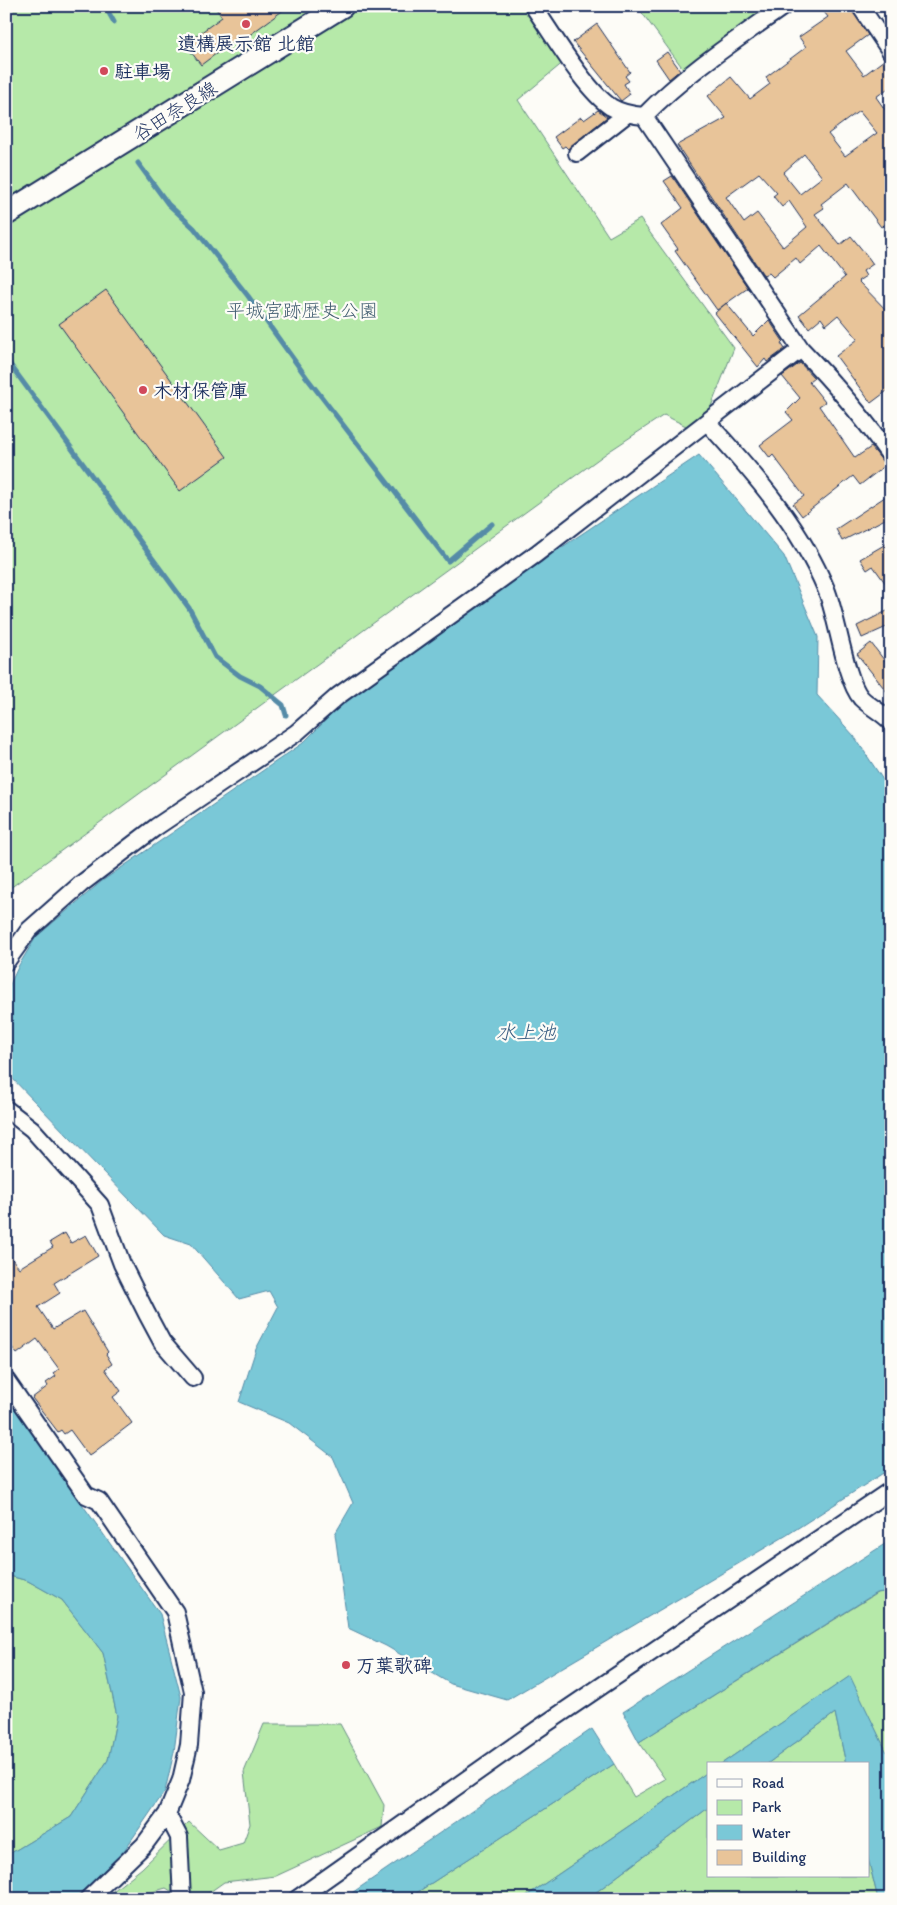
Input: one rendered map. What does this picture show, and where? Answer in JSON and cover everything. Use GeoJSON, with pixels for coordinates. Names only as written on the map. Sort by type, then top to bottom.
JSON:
{"type":"FeatureCollection","features":[{"type":"Feature","properties":{"kind":"main road","name":"谷田奈良線"},"geometry":{"type":"LineString","coordinates":[[6,214],[342,6]]}},
{"type":"Feature","properties":{"kind":"street"},"geometry":{"type":"LineString","coordinates":[[533,6],[595,95],[612,107],[627,114],[644,116],[801,349],[864,420],[891,458]]}},
{"type":"Feature","properties":{"kind":"street"},"geometry":{"type":"LineString","coordinates":[[644,116],[657,103],[725,48],[784,6]]}},
{"type":"Feature","properties":{"kind":"street"},"geometry":{"type":"LineString","coordinates":[[860,6],[891,52]]}},
{"type":"Feature","properties":{"kind":"street"},"geometry":{"type":"LineString","coordinates":[[576,153],[627,114]]}},
{"type":"Feature","properties":{"kind":"street"},"geometry":{"type":"LineString","coordinates":[[6,962],[29,930],[81,884],[156,827],[296,733],[338,696],[536,554],[801,349]]}},
{"type":"Feature","properties":{"kind":"street"},"geometry":{"type":"LineString","coordinates":[[707,422],[748,467],[803,542],[827,590],[852,680],[861,698],[889,715]]}},
{"type":"Feature","properties":{"kind":"street"},"geometry":{"type":"LineString","coordinates":[[6,1109],[32,1129],[100,1205],[122,1264],[147,1314],[162,1342],[192,1378]]}},
{"type":"Feature","properties":{"kind":"street"},"geometry":{"type":"LineString","coordinates":[[6,1380],[86,1495],[99,1501],[175,1612],[193,1692],[189,1745],[181,1780],[167,1814],[144,1846],[88,1899]]}},
{"type":"Feature","properties":{"kind":"street"},"geometry":{"type":"LineString","coordinates":[[297,1899],[546,1724],[891,1490]]}},
{"type":"Feature","properties":{"kind":"street"},"geometry":{"type":"LineString","coordinates":[[167,1814],[179,1837],[182,1899]]}},
{"type":"Feature","properties":{"kind":"green space","name":"平城宮跡歴史公園"},"geometry":{"type":"Polygon","coordinates":[[[6,6],[528,6],[565,61],[518,100],[609,237],[640,219],[734,348],[708,414],[690,428],[664,415],[608,452],[6,891],[6,6]]]}},
{"type":"Feature","properties":{"kind":"green space"},"geometry":{"type":"Polygon","coordinates":[[[637,6],[773,6],[684,70],[637,6]]]}},
{"type":"Feature","properties":{"kind":"green space"},"geometry":{"type":"Polygon","coordinates":[[[6,1575],[28,1581],[62,1600],[103,1653],[117,1716],[108,1760],[71,1817],[6,1856],[6,1575]]]}},
{"type":"Feature","properties":{"kind":"green space"},"geometry":{"type":"Polygon","coordinates":[[[891,1591],[891,1761],[849,1677],[724,1762],[707,1762],[707,1773],[522,1899],[407,1899],[614,1764],[634,1797],[665,1779],[639,1742],[877,1593],[891,1591]]]}},
{"type":"Feature","properties":{"kind":"green space"},"geometry":{"type":"Polygon","coordinates":[[[835,1713],[846,1762],[770,1762],[835,1713]]]}},
{"type":"Feature","properties":{"kind":"green space"},"geometry":{"type":"Polygon","coordinates":[[[264,1724],[340,1724],[384,1805],[382,1827],[276,1876],[224,1882],[200,1899],[184,1899],[166,1888],[128,1899],[103,1899],[142,1868],[189,1822],[219,1850],[243,1843],[250,1824],[244,1772],[264,1724]]]}},
{"type":"Feature","properties":{"kind":"green space"},"geometry":{"type":"Polygon","coordinates":[[[707,1809],[707,1878],[870,1878],[870,1866],[878,1899],[587,1899],[707,1809]]]}},
{"type":"Feature","properties":{"kind":"water","name":"水上池"},"geometry":{"type":"Polygon","coordinates":[[[699,455],[784,556],[818,637],[817,695],[854,736],[891,792],[891,1468],[787,1535],[507,1700],[451,1684],[386,1646],[348,1628],[335,1534],[353,1503],[333,1457],[289,1423],[239,1402],[256,1349],[278,1307],[269,1291],[239,1299],[191,1244],[164,1235],[7,1073],[6,993],[19,965],[36,937],[102,881],[303,743],[342,704],[543,560],[699,455]]]}},
{"type":"Feature","properties":{"kind":"water"},"geometry":{"type":"Polygon","coordinates":[[[6,1397],[160,1614],[181,1697],[174,1752],[165,1791],[119,1858],[73,1899],[6,1899],[6,1856],[71,1817],[108,1760],[117,1716],[103,1653],[62,1600],[28,1581],[6,1575],[6,1397]]]}},
{"type":"Feature","properties":{"kind":"water"},"geometry":{"type":"Polygon","coordinates":[[[891,1540],[891,1591],[876,1593],[639,1742],[623,1712],[891,1540]]]}},
{"type":"Feature","properties":{"kind":"water"},"geometry":{"type":"Polygon","coordinates":[[[850,1676],[891,1761],[891,1899],[878,1899],[870,1866],[870,1762],[846,1762],[835,1713],[770,1762],[724,1762],[850,1676]]]}},
{"type":"Feature","properties":{"kind":"water"},"geometry":{"type":"Polygon","coordinates":[[[592,1729],[614,1764],[407,1899],[343,1899],[592,1729]]]}},
{"type":"Feature","properties":{"kind":"water"},"geometry":{"type":"Polygon","coordinates":[[[707,1773],[707,1809],[587,1899],[522,1899],[707,1773]]]}},
{"type":"Feature","properties":{"kind":"building"},"geometry":{"type":"Polygon","coordinates":[[[214,6],[289,6],[240,42],[237,38],[201,65],[185,44],[222,17],[214,6]]]}},
{"type":"Feature","properties":{"kind":"building"},"geometry":{"type":"Polygon","coordinates":[[[832,6],[850,6],[868,35],[846,51],[864,75],[884,60],[891,69],[891,86],[876,97],[891,118],[891,152],[885,156],[891,164],[891,220],[881,227],[848,183],[821,204],[824,208],[815,214],[840,245],[851,236],[868,257],[873,264],[863,271],[866,276],[858,281],[891,315],[891,388],[871,403],[836,356],[858,339],[838,315],[826,325],[821,318],[809,328],[799,315],[845,277],[821,246],[800,264],[796,258],[773,277],[769,273],[764,276],[677,145],[726,118],[708,96],[731,77],[750,99],[770,84],[766,77],[806,47],[799,37],[828,17],[824,12],[832,6]],[[859,111],[828,134],[845,156],[877,133],[859,111]],[[804,154],[783,173],[800,194],[822,177],[804,154]],[[759,173],[726,197],[744,223],[757,213],[783,247],[807,227],[789,201],[782,207],[773,196],[777,193],[759,173]]]}},
{"type":"Feature","properties":{"kind":"building"},"geometry":{"type":"Polygon","coordinates":[[[597,24],[630,72],[625,76],[629,81],[624,84],[630,94],[621,101],[573,42],[597,24]]]}},
{"type":"Feature","properties":{"kind":"building"},"geometry":{"type":"Polygon","coordinates":[[[667,52],[680,70],[669,79],[656,60],[667,52]]]}},
{"type":"Feature","properties":{"kind":"building"},"geometry":{"type":"Polygon","coordinates":[[[598,110],[607,117],[568,149],[565,146],[562,148],[554,137],[581,117],[584,120],[598,110]]]}},
{"type":"Feature","properties":{"kind":"building"},"geometry":{"type":"Polygon","coordinates":[[[672,176],[748,288],[717,310],[675,251],[678,249],[661,225],[683,208],[664,181],[672,176]]]}},
{"type":"Feature","properties":{"kind":"building","name":"木材保管庫"},"geometry":{"type":"Polygon","coordinates":[[[106,290],[227,457],[180,491],[59,324],[106,290]]]}},
{"type":"Feature","properties":{"kind":"building"},"geometry":{"type":"Polygon","coordinates":[[[726,303],[753,336],[769,320],[783,341],[781,343],[785,349],[767,362],[765,359],[758,367],[715,313],[726,303]]]}},
{"type":"Feature","properties":{"kind":"building"},"geometry":{"type":"Polygon","coordinates":[[[800,363],[814,378],[809,382],[825,402],[819,406],[855,458],[871,447],[886,465],[860,485],[853,476],[802,516],[793,504],[804,496],[773,455],[770,458],[760,445],[793,420],[786,412],[800,398],[782,376],[800,363]]]}},
{"type":"Feature","properties":{"kind":"building"},"geometry":{"type":"Polygon","coordinates":[[[891,493],[891,516],[842,541],[836,529],[891,493]]]}},
{"type":"Feature","properties":{"kind":"building"},"geometry":{"type":"Polygon","coordinates":[[[891,541],[891,591],[873,566],[867,570],[860,559],[891,541]]]}},
{"type":"Feature","properties":{"kind":"building"},"geometry":{"type":"Polygon","coordinates":[[[891,609],[891,625],[862,638],[857,626],[891,609]]]}},
{"type":"Feature","properties":{"kind":"building"},"geometry":{"type":"Polygon","coordinates":[[[871,643],[891,669],[891,697],[857,654],[871,643]]]}},
{"type":"Feature","properties":{"kind":"building"},"geometry":{"type":"Polygon","coordinates":[[[65,1233],[71,1243],[86,1235],[98,1256],[54,1283],[60,1293],[38,1307],[53,1329],[83,1311],[108,1352],[106,1354],[112,1364],[105,1369],[121,1391],[113,1397],[132,1423],[89,1456],[70,1430],[64,1434],[61,1430],[58,1432],[32,1398],[48,1386],[46,1383],[56,1376],[54,1373],[59,1369],[37,1339],[17,1354],[6,1339],[6,1251],[19,1268],[53,1247],[50,1242],[65,1233]]]}},
{"type":"Feature","properties":{"kind":"waterway"},"geometry":{"type":"LineString","coordinates":[[105,6],[114,22]]}},
{"type":"Feature","properties":{"kind":"waterway"},"geometry":{"type":"LineString","coordinates":[[138,163],[168,204],[194,228],[248,296],[307,378],[448,561],[492,524]]}},
{"type":"Feature","properties":{"kind":"waterway"},"geometry":{"type":"LineString","coordinates":[[6,359],[189,608],[215,657],[240,676],[260,686],[283,705],[286,715]]}},
{"type":"Feature","properties":{"kind":"place","name":"遺構展示館 北館"},"geometry":{"type":"Point","coordinates":[246,24]}},
{"type":"Feature","properties":{"kind":"place","name":"駐車場"},"geometry":{"type":"Point","coordinates":[104,71]}},
{"type":"Feature","properties":{"kind":"place","name":"木材保管庫"},"geometry":{"type":"Point","coordinates":[143,390]}},
{"type":"Feature","properties":{"kind":"place","name":"万葉歌碑"},"geometry":{"type":"Point","coordinates":[346,1665]}}]}
